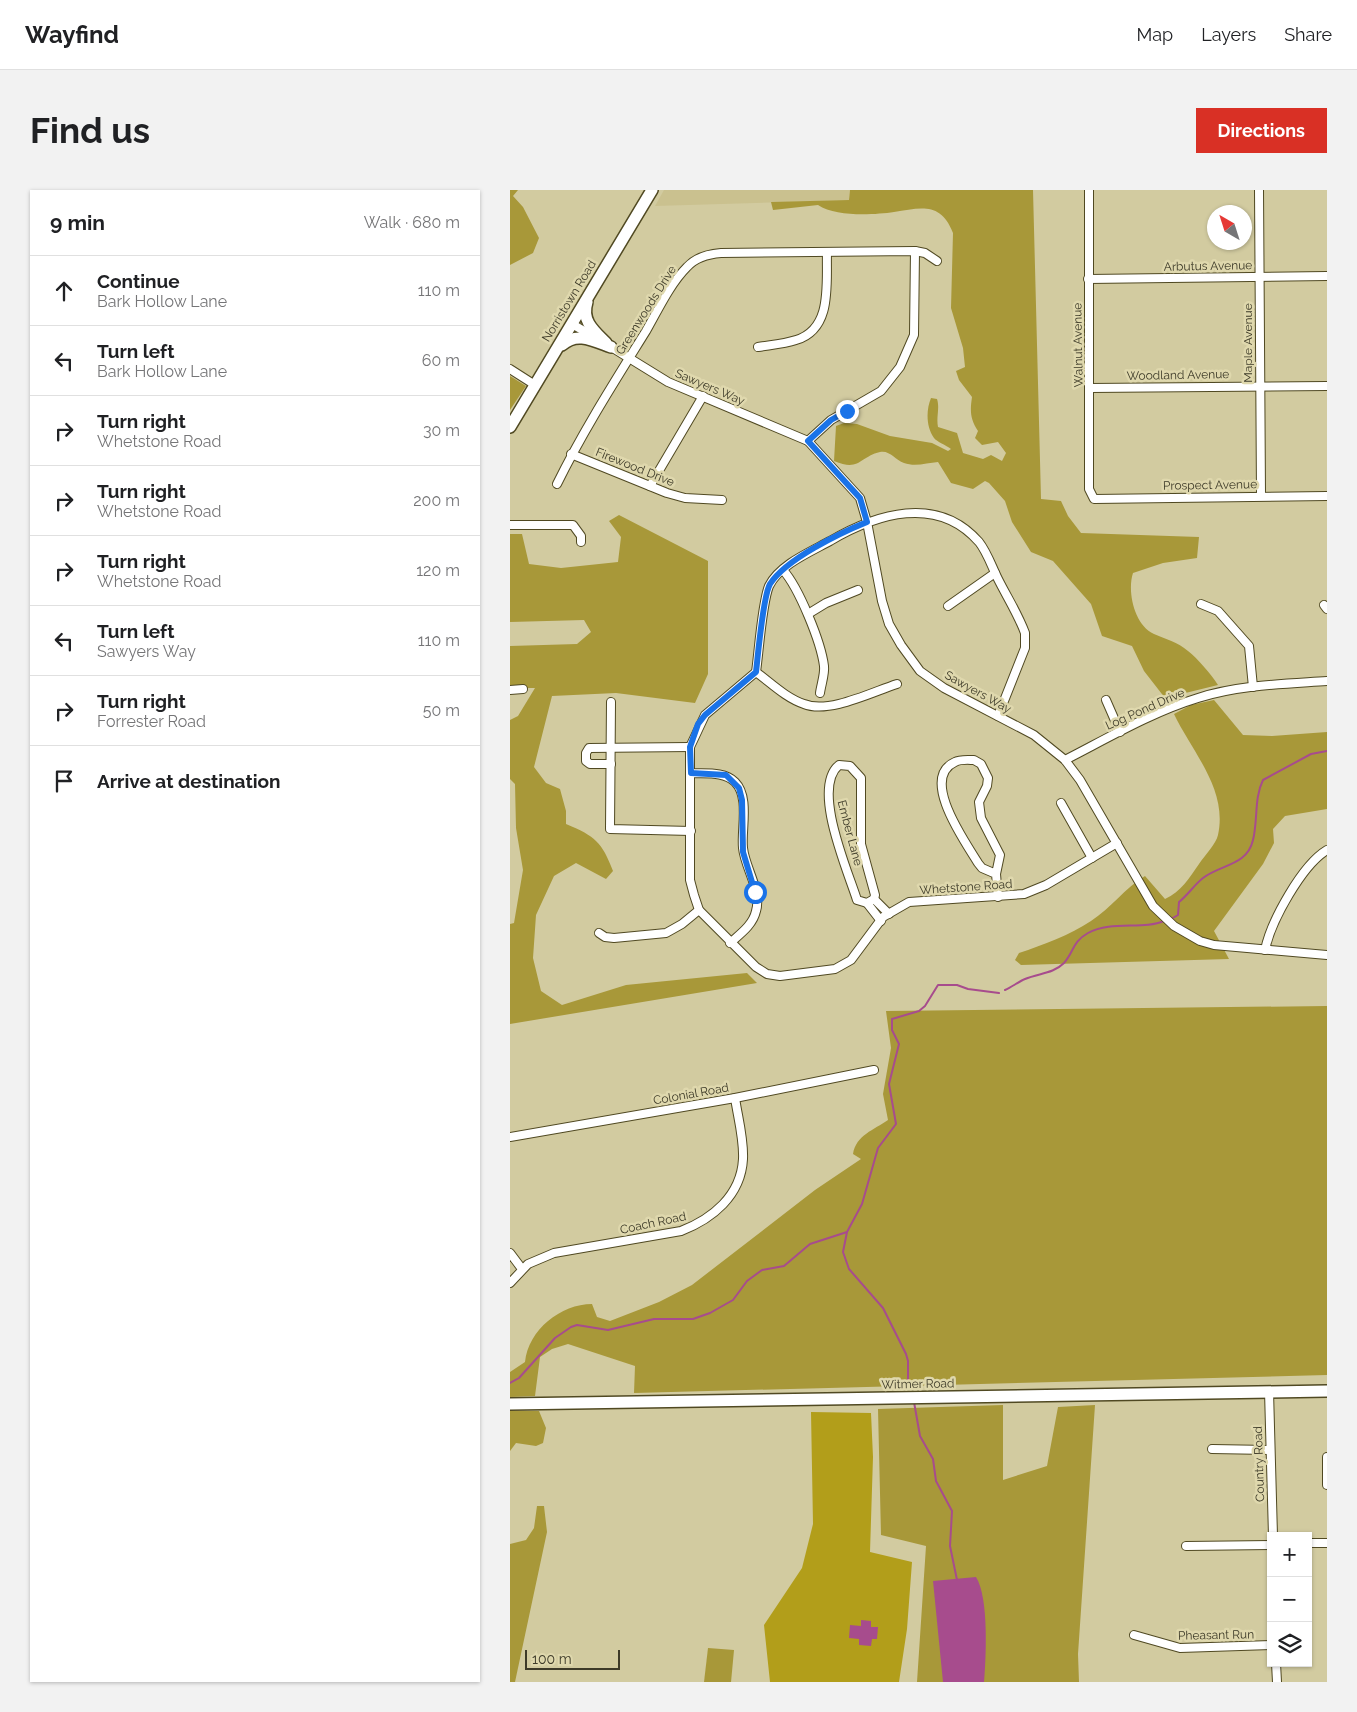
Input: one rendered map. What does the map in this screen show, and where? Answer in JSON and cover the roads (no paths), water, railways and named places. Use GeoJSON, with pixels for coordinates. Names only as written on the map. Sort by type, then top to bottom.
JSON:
{"type":"FeatureCollection","features":[{"type":"Feature","properties":{"kind":"street","name":"Norristown Road"},"geometry":{"type":"LineString","coordinates":[[510,427],[652,190]]}},
{"type":"Feature","properties":{"kind":"street","name":"Walnut Avenue"},"geometry":{"type":"LineString","coordinates":[[1088,190],[1089,489],[1094,499]]}},
{"type":"Feature","properties":{"kind":"street","name":"Maple Avenue"},"geometry":{"type":"LineString","coordinates":[[1260,190],[1261,495]]}},
{"type":"Feature","properties":{"kind":"street"},"geometry":{"type":"LineString","coordinates":[[808,441],[831,420],[881,391],[900,367],[914,335],[916,250]]}},
{"type":"Feature","properties":{"kind":"street","name":"Greenwoods Drive"},"geometry":{"type":"LineString","coordinates":[[557,484],[571,454],[629,358],[682,273],[695,260],[708,254],[721,253],[827,253],[916,250],[938,261]]}},
{"type":"Feature","properties":{"kind":"street"},"geometry":{"type":"LineString","coordinates":[[758,347],[795,340],[808,335],[817,324],[826,306],[827,253]]}},
{"type":"Feature","properties":{"kind":"street","name":"Arbutus Avenue"},"geometry":{"type":"LineString","coordinates":[[1088,279],[1327,276]]}},
{"type":"Feature","properties":{"kind":"street"},"geometry":{"type":"LineString","coordinates":[[588,298],[585,314],[587,322],[611,347]]}},
{"type":"Feature","properties":{"kind":"street","name":"Sawyers Way"},"geometry":{"type":"LineString","coordinates":[[572,324],[668,382],[808,441],[860,498],[867,522],[882,601],[889,624],[901,645],[920,671],[944,688],[1034,736],[1066,760],[1153,906],[1162,916],[1174,926],[1200,941],[1214,945],[1327,955]]}},
{"type":"Feature","properties":{"kind":"street"},"geometry":{"type":"LineString","coordinates":[[555,352],[574,337],[611,347]]}},
{"type":"Feature","properties":{"kind":"street"},"geometry":{"type":"LineString","coordinates":[[510,369],[535,385]]}},
{"type":"Feature","properties":{"kind":"street","name":"Woodland Avenue"},"geometry":{"type":"LineString","coordinates":[[1090,388],[1327,386]]}},
{"type":"Feature","properties":{"kind":"street"},"geometry":{"type":"LineString","coordinates":[[650,486],[703,396]]}},
{"type":"Feature","properties":{"kind":"street","name":"Firewood Drive"},"geometry":{"type":"LineString","coordinates":[[571,454],[685,498],[722,500]]}},
{"type":"Feature","properties":{"kind":"street","name":"Prospect Avenue"},"geometry":{"type":"LineString","coordinates":[[1094,499],[1261,495],[1327,496]]}},
{"type":"Feature","properties":{"kind":"street"},"geometry":{"type":"LineString","coordinates":[[896,684],[832,706],[815,707],[793,699],[756,672],[770,585],[783,570],[850,529],[899,512],[923,512],[949,520],[966,529],[980,543],[1025,633],[1025,648],[998,716]]}},
{"type":"Feature","properties":{"kind":"street"},"geometry":{"type":"LineString","coordinates":[[510,525],[573,525],[581,536],[581,542]]}},
{"type":"Feature","properties":{"kind":"street"},"geometry":{"type":"LineString","coordinates":[[783,570],[796,587],[808,614],[824,667],[820,693]]}},
{"type":"Feature","properties":{"kind":"street"},"geometry":{"type":"LineString","coordinates":[[948,606],[995,573]]}},
{"type":"Feature","properties":{"kind":"street"},"geometry":{"type":"LineString","coordinates":[[808,614],[826,603],[858,590]]}},
{"type":"Feature","properties":{"kind":"street"},"geometry":{"type":"LineString","coordinates":[[1201,604],[1218,611],[1249,646],[1253,687]]}},
{"type":"Feature","properties":{"kind":"street","name":"Whetstone Road"},"geometry":{"type":"LineString","coordinates":[[756,672],[705,715],[690,747],[690,880],[699,910],[730,943],[756,967],[767,974],[780,976],[799,975],[844,965],[851,960],[881,921],[909,902],[1024,894],[1046,885],[1117,843]]}},
{"type":"Feature","properties":{"kind":"street","name":"Log Pond Drive"},"geometry":{"type":"LineString","coordinates":[[1066,760],[1120,732],[1199,698],[1253,687],[1327,681]]}},
{"type":"Feature","properties":{"kind":"street"},"geometry":{"type":"LineString","coordinates":[[510,690],[523,689]]}},
{"type":"Feature","properties":{"kind":"street"},"geometry":{"type":"LineString","coordinates":[[1106,700],[1120,732]]}},
{"type":"Feature","properties":{"kind":"street"},"geometry":{"type":"LineString","coordinates":[[611,702],[610,829],[691,831]]}},
{"type":"Feature","properties":{"kind":"street"},"geometry":{"type":"LineString","coordinates":[[611,764],[590,764],[586,761],[586,753],[589,748],[690,747]]}},
{"type":"Feature","properties":{"kind":"street"},"geometry":{"type":"LineString","coordinates":[[996,874],[982,868],[978,863],[944,803],[943,776],[948,767],[956,761],[974,760],[986,771],[988,786],[979,802],[981,818],[1000,855],[996,874],[998,896]]}},
{"type":"Feature","properties":{"kind":"street","name":"Ember Lane"},"geometry":{"type":"LineString","coordinates":[[881,921],[870,901],[873,881],[861,844],[861,778],[850,766],[839,766],[832,771],[828,784],[834,829],[858,900],[870,901],[889,914]]}},
{"type":"Feature","properties":{"kind":"street"},"geometry":{"type":"LineString","coordinates":[[691,773],[726,775],[736,783],[742,794],[743,847],[755,892],[757,910],[753,920],[730,943]]}},
{"type":"Feature","properties":{"kind":"street"},"geometry":{"type":"LineString","coordinates":[[1061,802],[1092,858]]}},
{"type":"Feature","properties":{"kind":"street"},"geometry":{"type":"LineString","coordinates":[[1265,950],[1275,920],[1312,862],[1327,850]]}},
{"type":"Feature","properties":{"kind":"street"},"geometry":{"type":"LineString","coordinates":[[599,934],[614,938],[666,933],[682,924],[699,910]]}},
{"type":"Feature","properties":{"kind":"street","name":"Colonial Road"},"geometry":{"type":"LineString","coordinates":[[510,1137],[735,1098],[874,1070]]}},
{"type":"Feature","properties":{"kind":"street","name":"Coach Road"},"geometry":{"type":"LineString","coordinates":[[510,1283],[522,1269],[554,1253],[681,1231],[696,1225],[715,1212],[732,1193],[743,1161],[735,1098]]}},
{"type":"Feature","properties":{"kind":"street"},"geometry":{"type":"LineString","coordinates":[[510,1253],[522,1269]]}},
{"type":"Feature","properties":{"kind":"street","name":"Country Road"},"geometry":{"type":"LineString","coordinates":[[1269,1391],[1269,1450],[1273,1532]]}},
{"type":"Feature","properties":{"kind":"street","name":"Witmer Road"},"geometry":{"type":"LineString","coordinates":[[510,1404],[1327,1391]]}},
{"type":"Feature","properties":{"kind":"street"},"geometry":{"type":"LineString","coordinates":[[1212,1449],[1269,1450]]}},
{"type":"Feature","properties":{"kind":"street"},"geometry":{"type":"LineString","coordinates":[[1327,1457],[1327,1485]]}},
{"type":"Feature","properties":{"kind":"street"},"geometry":{"type":"LineString","coordinates":[[1312,1543],[1327,1542]]}},
{"type":"Feature","properties":{"kind":"street"},"geometry":{"type":"LineString","coordinates":[[1186,1546],[1267,1545]]}},
{"type":"Feature","properties":{"kind":"street","name":"Pheasant Run"},"geometry":{"type":"LineString","coordinates":[[1134,1635],[1180,1648],[1267,1645]]}},
{"type":"Feature","properties":{"kind":"street"},"geometry":{"type":"LineString","coordinates":[[1276,1667],[1277,1682]]}},
{"type":"Feature","properties":{"kind":"waterway"},"geometry":{"type":"LineString","coordinates":[[1171,919],[1178,915],[1179,902],[1200,881],[1210,873],[1239,860],[1250,849],[1253,840],[1258,794],[1263,780],[1311,754],[1327,751]]}},
{"type":"Feature","properties":{"kind":"waterway"},"geometry":{"type":"LineString","coordinates":[[1005,990],[1025,979],[1060,967],[1079,940],[1097,929],[1156,924],[1164,921]]}},
{"type":"Feature","properties":{"kind":"waterway"},"geometry":{"type":"LineString","coordinates":[[908,1389],[908,1361],[906,1354],[883,1308],[849,1269],[843,1252],[847,1232],[862,1204],[878,1148],[896,1124],[889,1084],[899,1044],[892,1030],[892,1019],[919,1011],[925,1006],[938,985],[957,985],[968,989],[999,993]]}},
{"type":"Feature","properties":{"kind":"waterway"},"geometry":{"type":"LineString","coordinates":[[510,1383],[519,1378],[555,1338],[571,1327],[577,1325],[608,1330],[654,1319],[693,1319],[710,1313],[733,1300],[747,1281],[762,1270],[784,1266],[810,1244],[847,1232]]}},
{"type":"Feature","properties":{"kind":"waterway"},"geometry":{"type":"LineString","coordinates":[[914,1402],[920,1436],[933,1459],[936,1481],[952,1511],[950,1546],[957,1580]]}}]}
